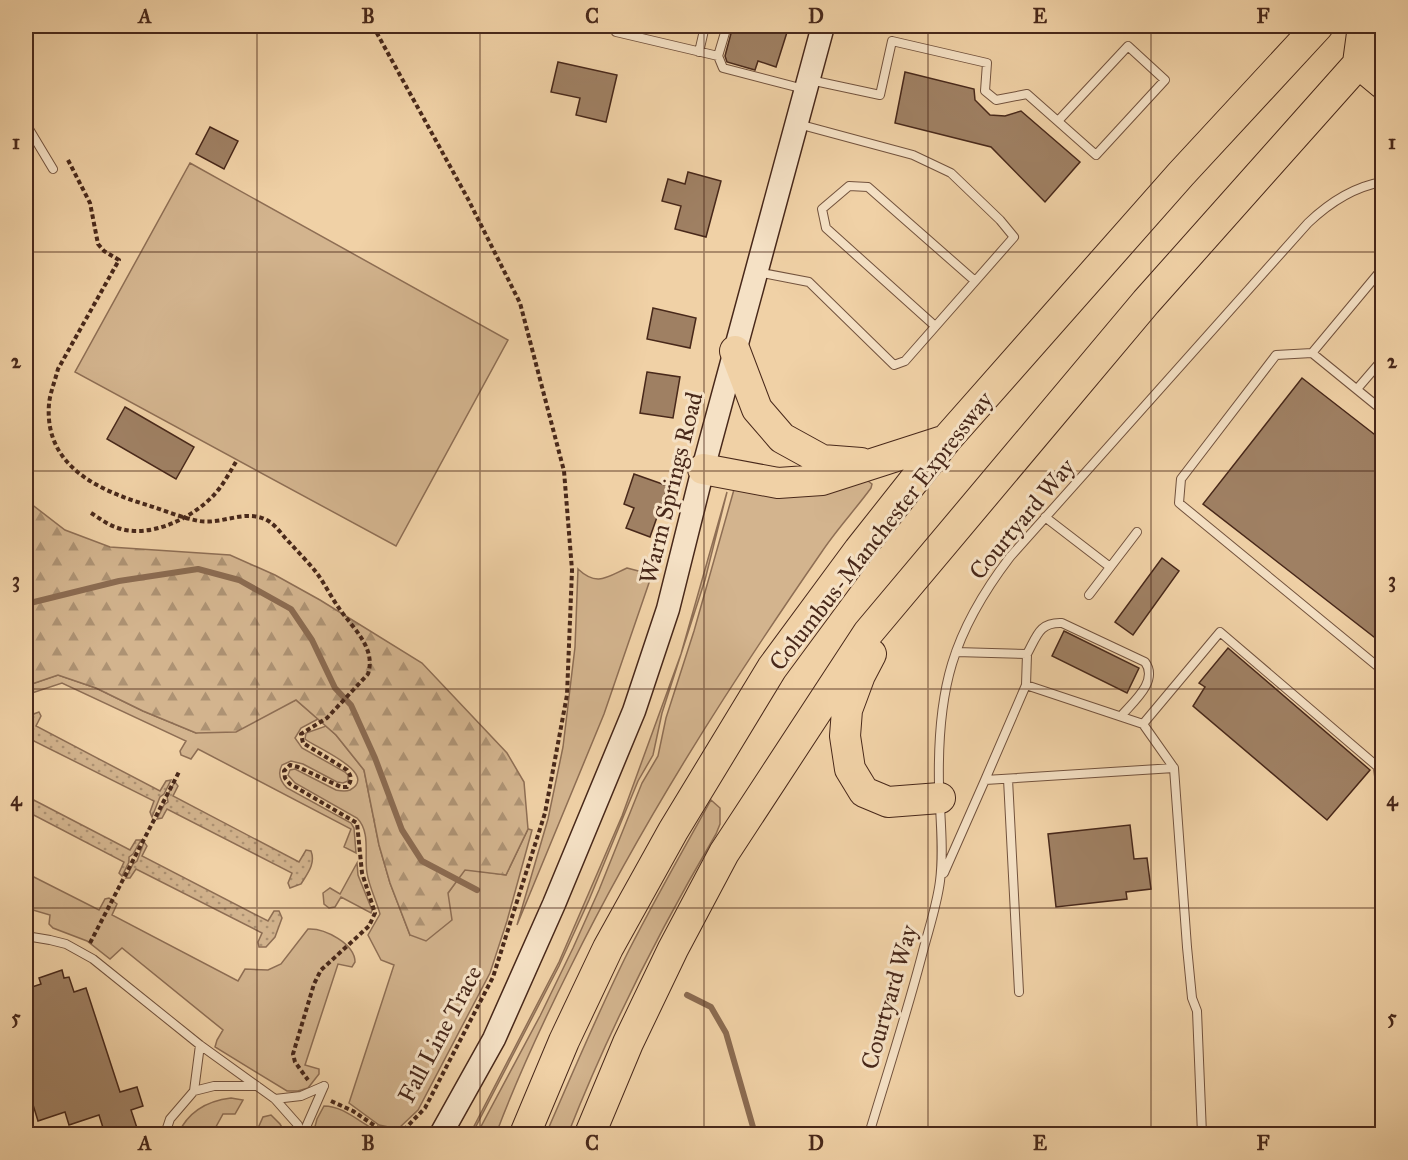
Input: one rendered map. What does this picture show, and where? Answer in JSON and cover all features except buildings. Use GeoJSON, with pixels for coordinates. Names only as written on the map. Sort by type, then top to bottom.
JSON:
{"type":"FeatureCollection","features":[{"type":"Feature","properties":{"kind":"highway","name":"Columbus-Manchester Expressway"},"geometry":{"type":"LineString","coordinates":[[525,1134],[564,1041],[608,948],[674,831],[772,668],[859,550],[946,441],[1181,174],[1318,26]]}},
{"type":"Feature","properties":{"kind":"highway"},"geometry":{"type":"LineString","coordinates":[[1358,63],[1363,26]]}},
{"type":"Feature","properties":{"kind":"highway"},"geometry":{"type":"LineString","coordinates":[[590,1134],[633,1032],[673,949],[724,853],[868,633],[1146,302],[1383,37]]}},
{"type":"Feature","properties":{"kind":"highway"},"geometry":{"type":"LineString","coordinates":[[1358,63],[1383,83]]}},
{"type":"Feature","properties":{"kind":"highway"},"geometry":{"type":"LineString","coordinates":[[735,351],[757,409],[783,438],[822,460],[873,464]]}},
{"type":"Feature","properties":{"kind":"highway"},"geometry":{"type":"LineString","coordinates":[[703,469],[778,483],[822,480],[946,441]]}},
{"type":"Feature","properties":{"kind":"highway"},"geometry":{"type":"LineString","coordinates":[[903,591],[860,675],[848,710],[845,736],[850,769],[864,792],[888,802],[940,798]]}},
{"type":"Feature","properties":{"kind":"main road","name":"Warm Springs Road"},"geometry":{"type":"LineString","coordinates":[[441,1134],[494,1039],[634,711],[668,609],[703,469],[823,26]]}},
{"type":"Feature","properties":{"kind":"lane"},"geometry":{"type":"LineString","coordinates":[[618,26],[616,32],[718,56]]}},
{"type":"Feature","properties":{"kind":"lane"},"geometry":{"type":"LineString","coordinates":[[699,51],[705,26]]}},
{"type":"Feature","properties":{"kind":"lane"},"geometry":{"type":"LineString","coordinates":[[727,26],[718,56],[723,68],[880,95],[892,41],[987,63],[985,91],[996,100],[1026,94],[1096,155],[1165,80],[1128,46],[1058,121]]}},
{"type":"Feature","properties":{"kind":"lane"},"geometry":{"type":"LineString","coordinates":[[1091,26],[1101,28],[1106,26]]}},
{"type":"Feature","properties":{"kind":"lane"},"geometry":{"type":"LineString","coordinates":[[26,124],[53,169]]}},
{"type":"Feature","properties":{"kind":"lane"},"geometry":{"type":"LineString","coordinates":[[757,272],[809,282],[894,365],[905,361],[1014,237],[1000,220],[951,173],[913,155],[798,124]]}},
{"type":"Feature","properties":{"kind":"lane","name":"Courtyard Way"},"geometry":{"type":"LineString","coordinates":[[869,1134],[912,995],[940,882],[942,851],[939,730],[943,699],[956,652],[974,609],[991,582],[1046,517],[1308,223],[1336,200],[1370,184],[1383,182]]}},
{"type":"Feature","properties":{"kind":"lane"},"geometry":{"type":"LineString","coordinates":[[936,326],[826,228],[822,210],[849,186],[868,187],[975,282]]}},
{"type":"Feature","properties":{"kind":"lane"},"geometry":{"type":"LineString","coordinates":[[1312,352],[1383,269]]}},
{"type":"Feature","properties":{"kind":"lane"},"geometry":{"type":"LineString","coordinates":[[1383,410],[1312,352],[1276,355],[1181,478],[1179,502],[1383,670]]}},
{"type":"Feature","properties":{"kind":"lane"},"geometry":{"type":"LineString","coordinates":[[1358,389],[1383,360]]}},
{"type":"Feature","properties":{"kind":"lane"},"geometry":{"type":"LineString","coordinates":[[1046,517],[1110,567]]}},
{"type":"Feature","properties":{"kind":"lane"},"geometry":{"type":"LineString","coordinates":[[1089,595],[1137,532]]}},
{"type":"Feature","properties":{"kind":"lane"},"geometry":{"type":"LineString","coordinates":[[940,882],[1026,685],[1027,654],[1041,629],[1050,622],[1062,623],[1145,662],[1150,669],[1147,685],[1121,716]]}},
{"type":"Feature","properties":{"kind":"lane"},"geometry":{"type":"LineString","coordinates":[[1143,724],[1220,632],[1378,767],[1383,805]]}},
{"type":"Feature","properties":{"kind":"lane"},"geometry":{"type":"LineString","coordinates":[[956,652],[1027,654]]}},
{"type":"Feature","properties":{"kind":"lane"},"geometry":{"type":"LineString","coordinates":[[1026,685],[1143,724],[1174,768],[1187,947],[1192,998],[1197,1011],[1202,1134]]}},
{"type":"Feature","properties":{"kind":"lane"},"geometry":{"type":"LineString","coordinates":[[985,780],[1174,768]]}},
{"type":"Feature","properties":{"kind":"lane"},"geometry":{"type":"LineString","coordinates":[[1008,779],[1019,992]]}},
{"type":"Feature","properties":{"kind":"lane"},"geometry":{"type":"LineString","coordinates":[[26,936],[66,944],[93,959],[200,1045],[275,1098],[298,1125],[302,1134]]}},
{"type":"Feature","properties":{"kind":"lane"},"geometry":{"type":"LineString","coordinates":[[165,1134],[170,1119],[194,1091],[200,1045]]}},
{"type":"Feature","properties":{"kind":"lane"},"geometry":{"type":"LineString","coordinates":[[194,1091],[214,1086],[258,1086]]}},
{"type":"Feature","properties":{"kind":"lane"},"geometry":{"type":"LineString","coordinates":[[275,1098],[317,1092]]}},
{"type":"Feature","properties":{"kind":"lane"},"geometry":{"type":"LineString","coordinates":[[302,1134],[317,1092]]}},
{"type":"Feature","properties":{"kind":"path","name":"Fall Line Trace"},"geometry":{"type":"LineString","coordinates":[[373,26],[468,199],[520,303],[564,471],[572,570],[567,694],[545,813],[493,977],[430,1099],[399,1134]]}},
{"type":"Feature","properties":{"kind":"path"},"geometry":{"type":"LineString","coordinates":[[68,160],[90,203],[98,244],[119,260],[58,369],[49,402],[51,432],[61,455],[76,472],[113,494],[184,517],[201,521],[247,515],[272,523],[316,572],[338,607],[366,644],[371,656],[368,674],[327,718],[301,734],[303,743],[347,770],[351,776],[347,787],[341,787],[290,765],[284,771],[285,778],[290,784],[357,823],[362,873],[375,913],[369,926],[321,970],[314,984],[292,1054],[295,1062],[317,1092],[381,1130],[399,1134]]}},
{"type":"Feature","properties":{"kind":"path"},"geometry":{"type":"LineString","coordinates":[[91,513],[116,527],[131,531],[145,531],[163,526],[184,517],[213,496],[237,460]]}},
{"type":"Feature","properties":{"kind":"path"},"geometry":{"type":"LineString","coordinates":[[84,954],[180,770]]}},
{"type":"Feature","properties":{"kind":"green space"},"geometry":{"type":"Polygon","coordinates":[[[190,163],[508,340],[396,546],[75,372],[190,163]]]}},
{"type":"Feature","properties":{"kind":"green space"},"geometry":{"type":"Polygon","coordinates":[[[868,481],[872,484],[871,488],[827,545],[753,653],[688,756],[627,860],[550,1009],[496,1134],[477,1134],[540,1016],[573,948],[642,783],[658,756],[666,718],[694,631],[735,486],[868,481]]]}},
{"type":"Feature","properties":{"kind":"green space"},"geometry":{"type":"Polygon","coordinates":[[[727,492],[705,580],[662,713],[653,755],[638,781],[559,966],[470,1134],[559,962],[622,816],[681,654],[727,492]]]}},
{"type":"Feature","properties":{"kind":"green space"},"geometry":{"type":"Polygon","coordinates":[[[26,500],[65,530],[110,547],[230,555],[275,575],[320,600],[422,663],[507,753],[524,782],[528,829],[506,875],[465,870],[448,893],[452,920],[426,941],[410,935],[390,883],[379,845],[364,770],[336,735],[296,700],[236,732],[196,733],[96,688],[58,675],[26,686],[26,500]]]}},
{"type":"Feature","properties":{"kind":"green space"},"geometry":{"type":"Polygon","coordinates":[[[627,568],[646,573],[651,577],[604,714],[517,925],[548,819],[563,747],[575,647],[578,569],[591,578],[602,579],[627,568]]]}},
{"type":"Feature","properties":{"kind":"green space"},"geometry":{"type":"Polygon","coordinates":[[[58,675],[96,688],[196,733],[296,700],[318,719],[301,728],[295,738],[302,748],[345,772],[348,775],[348,781],[337,782],[303,764],[291,761],[282,765],[281,780],[287,788],[351,823],[354,828],[356,853],[344,847],[351,829],[198,749],[191,759],[181,755],[180,751],[186,741],[62,683],[26,695],[26,686],[58,675]]]}},
{"type":"Feature","properties":{"kind":"green space"},"geometry":{"type":"Polygon","coordinates":[[[39,712],[41,716],[36,726],[160,791],[166,781],[171,780],[160,797],[152,817],[150,812],[154,801],[30,739],[26,747],[27,721],[39,712]]]}},
{"type":"Feature","properties":{"kind":"green space"},"geometry":{"type":"Polygon","coordinates":[[[326,726],[364,770],[379,845],[390,883],[410,935],[448,893],[465,869],[506,875],[528,829],[532,830],[490,973],[418,1110],[398,1129],[379,1125],[349,1103],[394,965],[381,960],[368,935],[380,914],[367,873],[364,830],[357,818],[295,783],[288,775],[290,770],[295,769],[341,791],[350,790],[357,783],[357,776],[342,761],[305,739],[306,733],[326,726]]]}},
{"type":"Feature","properties":{"kind":"green space"},"geometry":{"type":"Polygon","coordinates":[[[175,782],[178,786],[173,796],[299,862],[306,850],[311,851],[312,865],[301,884],[290,888],[288,883],[292,873],[167,809],[162,818],[157,819],[168,802],[167,796],[175,782]]]}},
{"type":"Feature","properties":{"kind":"green space"},"geometry":{"type":"Polygon","coordinates":[[[26,796],[130,850],[136,840],[141,840],[129,857],[122,876],[119,873],[124,862],[26,811],[26,796]]]}},
{"type":"Feature","properties":{"kind":"green space"},"geometry":{"type":"Polygon","coordinates":[[[711,800],[720,808],[720,824],[716,834],[636,981],[600,1057],[568,1134],[546,1134],[629,950],[711,800]]]}},
{"type":"Feature","properties":{"kind":"green space"},"geometry":{"type":"Polygon","coordinates":[[[144,842],[147,846],[142,856],[268,921],[274,911],[279,911],[282,918],[275,937],[266,947],[259,947],[258,942],[262,933],[136,869],[130,878],[126,878],[137,861],[144,842]]]}},
{"type":"Feature","properties":{"kind":"green space"},"geometry":{"type":"Polygon","coordinates":[[[357,863],[358,875],[372,910],[371,913],[341,897],[335,907],[329,908],[324,904],[323,893],[330,888],[340,894],[357,863]]]}},
{"type":"Feature","properties":{"kind":"green space"},"geometry":{"type":"Polygon","coordinates":[[[26,873],[99,910],[105,899],[109,898],[117,904],[112,915],[238,981],[245,969],[268,970],[281,964],[308,929],[323,931],[338,938],[350,949],[355,962],[352,967],[338,964],[305,1065],[319,1069],[319,1074],[308,1088],[287,1091],[215,1047],[223,1030],[122,948],[110,959],[87,941],[53,928],[49,924],[50,915],[26,908],[26,873]]]}},
{"type":"Feature","properties":{"kind":"green space"},"geometry":{"type":"Polygon","coordinates":[[[231,1098],[243,1100],[235,1114],[223,1114],[212,1134],[178,1134],[187,1120],[199,1109],[231,1098]]]}},
{"type":"Feature","properties":{"kind":"green space"},"geometry":{"type":"Polygon","coordinates":[[[324,1106],[348,1113],[385,1134],[313,1134],[324,1106]]]}},
{"type":"Feature","properties":{"kind":"green space"},"geometry":{"type":"Polygon","coordinates":[[[271,1115],[286,1134],[264,1134],[259,1126],[263,1117],[271,1115]]]}},
{"type":"Feature","properties":{"kind":"waterway"},"geometry":{"type":"LineString","coordinates":[[26,604],[119,581],[198,569],[239,580],[291,609],[312,640],[335,688],[351,705],[375,758],[402,830],[422,861],[477,890]]}},
{"type":"Feature","properties":{"kind":"waterway"},"geometry":{"type":"LineString","coordinates":[[687,995],[711,1007],[726,1033],[755,1134]]}}]}
